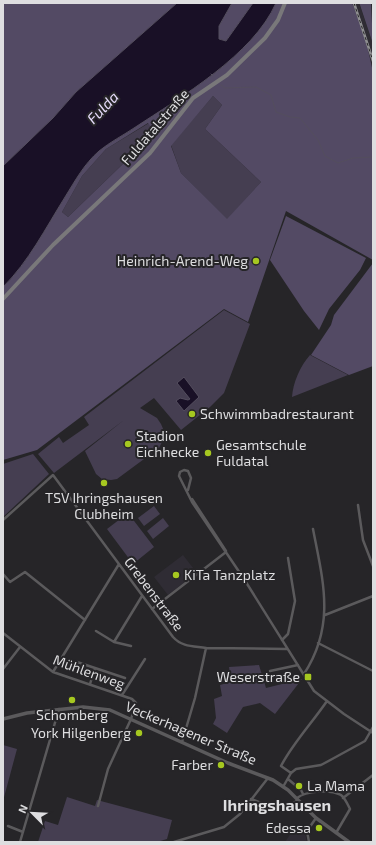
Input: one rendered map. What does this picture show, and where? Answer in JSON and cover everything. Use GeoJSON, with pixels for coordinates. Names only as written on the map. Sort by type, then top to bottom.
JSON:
{"type":"FeatureCollection","features":[{"type":"Feature","properties":{"kind":"main road","name":"Fuldatalstraße"},"geometry":{"type":"LineString","coordinates":[[3,299],[53,245],[150,153],[193,98],[227,75],[265,38],[278,20],[285,3]]}},
{"type":"Feature","properties":{"kind":"street"},"geometry":{"type":"LineString","coordinates":[[188,490],[191,478],[190,474],[186,470],[180,472],[179,476],[200,514],[314,690],[326,701],[372,733]]}},
{"type":"Feature","properties":{"kind":"street","name":"Grebenstraße"},"geometry":{"type":"LineString","coordinates":[[3,520],[54,475],[142,596],[179,643],[206,648],[288,649]]}},
{"type":"Feature","properties":{"kind":"street"},"geometry":{"type":"LineString","coordinates":[[358,505],[363,540],[373,566]]}},
{"type":"Feature","properties":{"kind":"street"},"geometry":{"type":"LineString","coordinates":[[304,674],[318,643],[325,615],[324,584],[313,529]]}},
{"type":"Feature","properties":{"kind":"street"},"geometry":{"type":"LineString","coordinates":[[152,609],[226,552]]}},
{"type":"Feature","properties":{"kind":"street"},"geometry":{"type":"LineString","coordinates":[[282,640],[288,634],[295,601],[288,558]]}},
{"type":"Feature","properties":{"kind":"street"},"geometry":{"type":"LineString","coordinates":[[53,672],[119,564]]}},
{"type":"Feature","properties":{"kind":"street"},"geometry":{"type":"LineString","coordinates":[[3,574],[10,582],[25,572],[85,620]]}},
{"type":"Feature","properties":{"kind":"street"},"geometry":{"type":"LineString","coordinates":[[114,642],[142,596]]}},
{"type":"Feature","properties":{"kind":"street"},"geometry":{"type":"LineString","coordinates":[[325,615],[373,596]]}},
{"type":"Feature","properties":{"kind":"street"},"geometry":{"type":"LineString","coordinates":[[96,631],[114,642],[131,646]]}},
{"type":"Feature","properties":{"kind":"street","name":"Mühlenweg"},"geometry":{"type":"LineString","coordinates":[[3,633],[53,672],[132,698],[136,703],[131,719]]}},
{"type":"Feature","properties":{"kind":"street"},"geometry":{"type":"LineString","coordinates":[[318,643],[373,671]]}},
{"type":"Feature","properties":{"kind":"street"},"geometry":{"type":"LineString","coordinates":[[3,669],[20,647]]}},
{"type":"Feature","properties":{"kind":"street"},"geometry":{"type":"LineString","coordinates":[[182,742],[195,698],[206,648]]}},
{"type":"Feature","properties":{"kind":"street"},"geometry":{"type":"LineString","coordinates":[[122,695],[145,659]]}},
{"type":"Feature","properties":{"kind":"street"},"geometry":{"type":"LineString","coordinates":[[77,662],[125,678]]}},
{"type":"Feature","properties":{"kind":"street"},"geometry":{"type":"LineString","coordinates":[[270,671],[298,665]]}},
{"type":"Feature","properties":{"kind":"street"},"geometry":{"type":"LineString","coordinates":[[90,684],[95,668]]}},
{"type":"Feature","properties":{"kind":"street"},"geometry":{"type":"LineString","coordinates":[[291,773],[281,766],[288,752],[308,729],[326,701]]}},
{"type":"Feature","properties":{"kind":"street","name":"Veckerhagener Straße"},"geometry":{"type":"LineString","coordinates":[[3,720],[27,713],[83,707],[99,708],[131,719],[238,767],[268,778],[283,786],[316,818],[349,842]]}},
{"type":"Feature","properties":{"kind":"street"},"geometry":{"type":"LineString","coordinates":[[20,842],[59,709]]}},
{"type":"Feature","properties":{"kind":"street"},"geometry":{"type":"LineString","coordinates":[[98,806],[108,769],[131,719]]}},
{"type":"Feature","properties":{"kind":"street"},"geometry":{"type":"LineString","coordinates":[[283,786],[291,773],[296,769],[321,765],[365,741],[372,733],[373,727]]}},
{"type":"Feature","properties":{"kind":"street"},"geometry":{"type":"LineString","coordinates":[[343,798],[373,775]]}},
{"type":"Feature","properties":{"kind":"street"},"geometry":{"type":"LineString","coordinates":[[174,842],[224,827],[240,814],[268,778]]}},
{"type":"Feature","properties":{"kind":"street"},"geometry":{"type":"LineString","coordinates":[[288,779],[303,794]]}},
{"type":"Feature","properties":{"kind":"street"},"geometry":{"type":"LineString","coordinates":[[251,799],[277,810],[283,810],[303,794],[326,791],[334,793],[343,798],[350,809],[336,833]]}},
{"type":"Feature","properties":{"kind":"street"},"geometry":{"type":"LineString","coordinates":[[309,842],[307,831],[316,818]]}},
{"type":"Feature","properties":{"kind":"street"},"geometry":{"type":"LineString","coordinates":[[8,826],[23,832]]}},
{"type":"Feature","properties":{"kind":"shaded area"},"geometry":{"type":"Polygon","coordinates":[[[3,3],[177,3],[76,92],[53,118],[3,166],[3,3]]]}},
{"type":"Feature","properties":{"kind":"shaded area"},"geometry":{"type":"Polygon","coordinates":[[[232,3],[253,3],[226,41],[219,39],[219,26],[232,3]]]}},
{"type":"Feature","properties":{"kind":"shaded area"},"geometry":{"type":"Polygon","coordinates":[[[276,3],[352,3],[354,7],[367,45],[373,72],[373,260],[286,211],[248,322],[224,309],[37,450],[3,460],[3,287],[29,256],[76,179],[94,156],[107,145],[214,74],[250,41],[264,23],[276,3]],[[213,96],[171,146],[181,173],[227,219],[261,182],[205,129],[222,105],[213,96]],[[148,123],[106,149],[82,176],[62,212],[68,217],[155,133],[148,123]]]}},
{"type":"Feature","properties":{"kind":"shaded area"},"geometry":{"type":"Polygon","coordinates":[[[352,3],[359,3],[373,44],[373,72],[367,45],[352,3]]]}},
{"type":"Feature","properties":{"kind":"shaded area"},"geometry":{"type":"Polygon","coordinates":[[[359,3],[371,3],[373,44],[360,5],[359,3]]]}},
{"type":"Feature","properties":{"kind":"shaded area"},"geometry":{"type":"Polygon","coordinates":[[[213,96],[222,105],[205,129],[261,182],[227,220],[181,173],[171,145],[213,96]]]}},
{"type":"Feature","properties":{"kind":"shaded area"},"geometry":{"type":"Polygon","coordinates":[[[149,123],[155,133],[68,217],[62,212],[82,176],[106,149],[149,123]]]}},
{"type":"Feature","properties":{"kind":"shaded area"},"geometry":{"type":"Polygon","coordinates":[[[286,216],[366,258],[360,270],[329,309],[319,330],[304,311],[270,260],[286,216]]]}},
{"type":"Feature","properties":{"kind":"shaded area"},"geometry":{"type":"Polygon","coordinates":[[[373,263],[373,366],[349,375],[311,355],[331,325],[334,315],[373,263]]]}},
{"type":"Feature","properties":{"kind":"shaded area"},"geometry":{"type":"Polygon","coordinates":[[[224,310],[250,324],[224,393],[210,407],[181,430],[154,398],[140,408],[157,418],[161,424],[164,431],[163,440],[159,448],[117,479],[102,479],[96,474],[85,451],[124,420],[54,473],[38,454],[59,437],[63,443],[89,425],[84,417],[224,310]]]}},
{"type":"Feature","properties":{"kind":"shaded area"},"geometry":{"type":"Polygon","coordinates":[[[310,355],[348,375],[292,397],[298,375],[303,364],[310,355]]]}},
{"type":"Feature","properties":{"kind":"shaded area"},"geometry":{"type":"Polygon","coordinates":[[[33,454],[49,474],[3,517],[3,464],[33,454]]]}},
{"type":"Feature","properties":{"kind":"shaded area"},"geometry":{"type":"Polygon","coordinates":[[[154,506],[160,514],[144,526],[138,518],[154,506]]]}},
{"type":"Feature","properties":{"kind":"shaded area"},"geometry":{"type":"Polygon","coordinates":[[[128,513],[154,547],[133,564],[107,529],[128,513]]]}},
{"type":"Feature","properties":{"kind":"shaded area"},"geometry":{"type":"Polygon","coordinates":[[[163,518],[169,526],[153,539],[147,531],[163,518]]]}},
{"type":"Feature","properties":{"kind":"shaded area","name":"KiTa Tanzplatz"},"geometry":{"type":"Polygon","coordinates":[[[183,555],[197,573],[168,595],[154,577],[183,555]]]}},
{"type":"Feature","properties":{"kind":"shaded area"},"geometry":{"type":"Polygon","coordinates":[[[259,665],[266,688],[302,679],[275,714],[260,703],[243,707],[227,733],[213,724],[216,718],[214,699],[222,696],[220,685],[231,682],[229,667],[259,665]]]}},
{"type":"Feature","properties":{"kind":"shaded area"},"geometry":{"type":"Polygon","coordinates":[[[3,745],[17,749],[3,801],[3,745]]]}},
{"type":"Feature","properties":{"kind":"shaded area"},"geometry":{"type":"Polygon","coordinates":[[[67,797],[95,806],[97,800],[172,820],[167,839],[157,842],[38,842],[45,821],[58,825],[67,797]]]}},
{"type":"Feature","properties":{"kind":"shaded area"},"geometry":{"type":"Polygon","coordinates":[[[295,827],[305,833],[307,842],[285,842],[295,827]]]}},
{"type":"Feature","properties":{"kind":"water","name":"Fulda"},"geometry":{"type":"Polygon","coordinates":[[[177,3],[232,3],[219,26],[219,39],[226,41],[253,3],[276,3],[265,22],[251,40],[214,73],[194,89],[107,145],[94,156],[76,179],[29,256],[3,287],[3,166],[53,118],[76,92],[177,3]]]}},
{"type":"Feature","properties":{"kind":"water"},"geometry":{"type":"Polygon","coordinates":[[[184,377],[199,397],[184,411],[176,401],[180,398],[190,399],[177,383],[184,377]]]}},
{"type":"Feature","properties":{"kind":"waterway"},"geometry":{"type":"LineString","coordinates":[[221,85],[225,88],[256,87],[271,95],[276,112],[290,117],[300,118],[318,140],[325,156],[338,163],[353,158],[372,157]]}},
{"type":"Feature","properties":{"kind":"railway"},"geometry":{"type":"LineString","coordinates":[[354,3],[373,61]]}},
{"type":"Feature","properties":{"kind":"place","name":"Heinrich-Arend-Weg"},"geometry":{"type":"Point","coordinates":[256,261]}},
{"type":"Feature","properties":{"kind":"place","name":"Schwimmbadrestaurant"},"geometry":{"type":"Point","coordinates":[192,414]}},
{"type":"Feature","properties":{"kind":"place","name":"Stadion Eichhecke"},"geometry":{"type":"Point","coordinates":[128,444]}},
{"type":"Feature","properties":{"kind":"place","name":"Gesamtschule Fuldatal"},"geometry":{"type":"Point","coordinates":[208,453]}},
{"type":"Feature","properties":{"kind":"place","name":"TSV Ihringshausen Clubheim"},"geometry":{"type":"Point","coordinates":[104,483]}},
{"type":"Feature","properties":{"kind":"place","name":"KiTa Tanzplatz"},"geometry":{"type":"Point","coordinates":[176,575]}},
{"type":"Feature","properties":{"kind":"place","name":"Weserstraße"},"geometry":{"type":"Point","coordinates":[308,677]}},
{"type":"Feature","properties":{"kind":"place","name":"Schomberg"},"geometry":{"type":"Point","coordinates":[72,700]}},
{"type":"Feature","properties":{"kind":"place","name":"York Hilgenberg"},"geometry":{"type":"Point","coordinates":[139,733]}},
{"type":"Feature","properties":{"kind":"place","name":"Farber"},"geometry":{"type":"Point","coordinates":[221,765]}},
{"type":"Feature","properties":{"kind":"place","name":"La Mama"},"geometry":{"type":"Point","coordinates":[299,786]}},
{"type":"Feature","properties":{"kind":"place","name":"Edessa"},"geometry":{"type":"Point","coordinates":[319,828]}},
{"type":"Feature","properties":{"kind":"district","name":"Ihringshausen"},"geometry":{"type":"Point","coordinates":[277,805]}}]}
